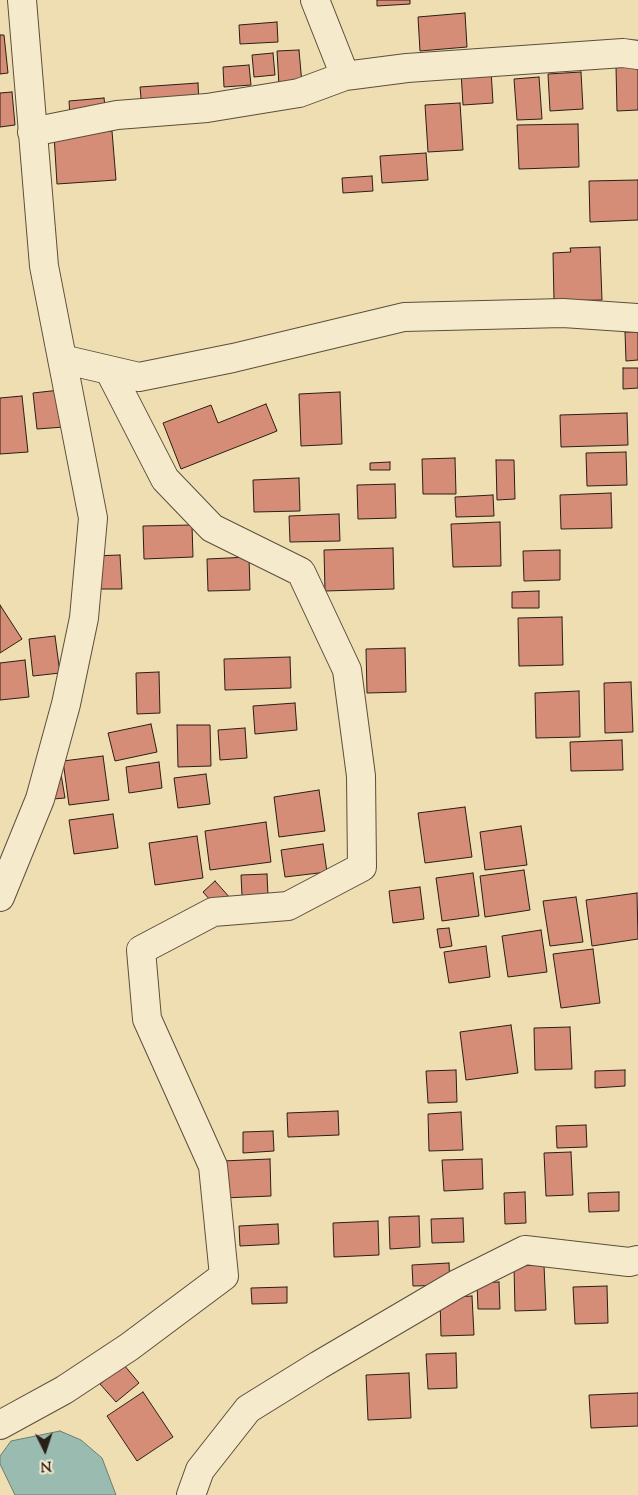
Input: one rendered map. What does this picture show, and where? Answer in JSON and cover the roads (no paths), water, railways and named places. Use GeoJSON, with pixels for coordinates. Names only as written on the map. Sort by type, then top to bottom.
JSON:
{"type":"FeatureCollection","features":[{"type":"Feature","properties":{"kind":"street"},"geometry":{"type":"LineString","coordinates":[[0,897],[40,799],[66,704],[84,618],[93,518],[44,266],[22,0]]}},
{"type":"Feature","properties":{"kind":"street"},"geometry":{"type":"LineString","coordinates":[[315,0],[345,76]]}},
{"type":"Feature","properties":{"kind":"street"},"geometry":{"type":"LineString","coordinates":[[32,132],[117,115],[207,108],[299,93],[345,76],[407,68],[623,53],[638,55]]}},
{"type":"Feature","properties":{"kind":"street"},"geometry":{"type":"LineString","coordinates":[[62,359],[139,378],[233,358],[404,317],[563,313],[638,318]]}},
{"type":"Feature","properties":{"kind":"street"},"geometry":{"type":"LineString","coordinates":[[0,1425],[64,1390],[129,1347],[224,1276],[213,1166],[147,1019],[141,950],[213,912],[288,906],[362,867],[361,776],[347,670],[301,572],[212,528],[165,479],[109,370]]}},
{"type":"Feature","properties":{"kind":"street"},"geometry":{"type":"LineString","coordinates":[[191,1495],[200,1470],[248,1409],[457,1284],[525,1250],[628,1262],[638,1260]]}},
{"type":"Feature","properties":{"kind":"water"},"geometry":{"type":"Polygon","coordinates":[[[60,1431],[81,1440],[102,1458],[116,1495],[15,1495],[0,1464],[0,1456],[11,1441],[60,1431]]]}}]}
